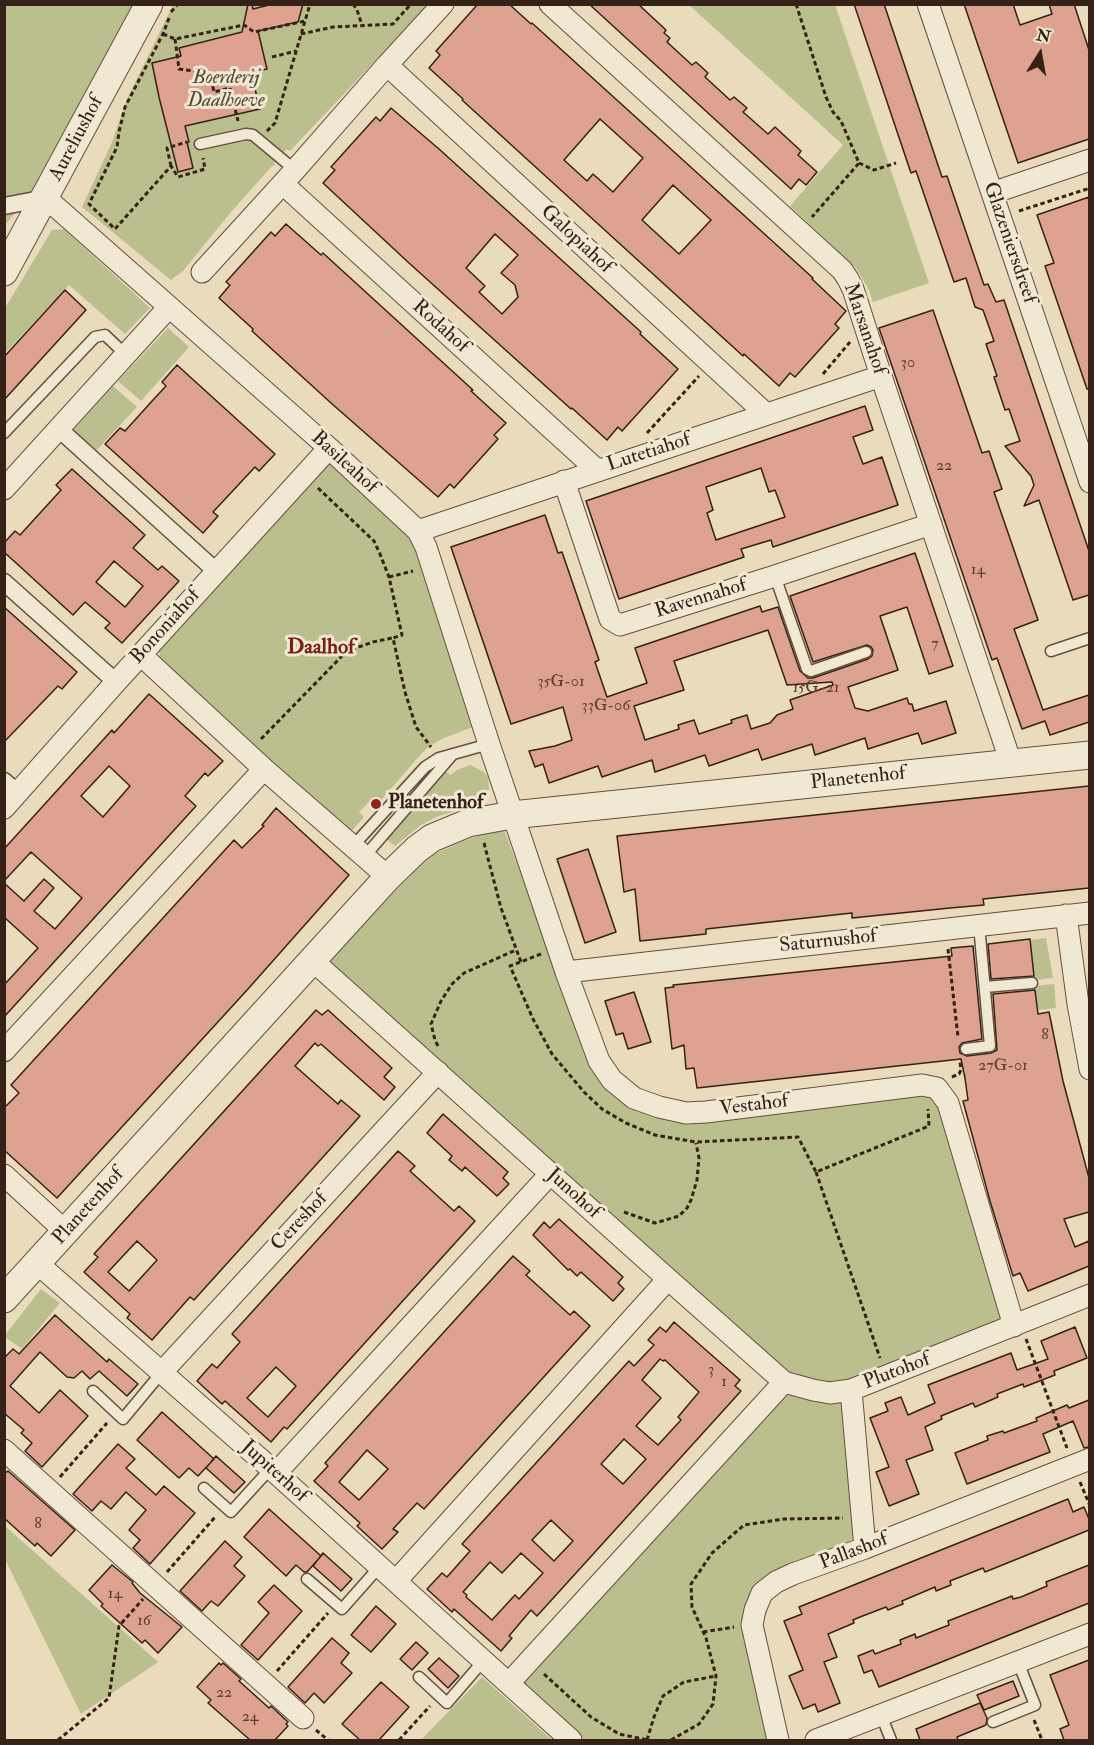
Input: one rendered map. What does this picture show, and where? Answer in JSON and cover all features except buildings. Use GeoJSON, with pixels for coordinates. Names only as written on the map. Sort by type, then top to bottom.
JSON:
{"type":"FeatureCollection","features":[{"type":"Feature","properties":{"kind":"street","name":"Aureliushof"},"geometry":{"type":"LineString","coordinates":[[4,273],[149,4]]}},
{"type":"Feature","properties":{"kind":"street"},"geometry":{"type":"LineString","coordinates":[[202,272],[443,4]]}},
{"type":"Feature","properties":{"kind":"street","name":"Marsanahof"},"geometry":{"type":"LineString","coordinates":[[550,4],[842,270],[854,289],[1011,763]]}},
{"type":"Feature","properties":{"kind":"street","name":"Glazeniersdreef"},"geometry":{"type":"LineString","coordinates":[[928,4],[1089,482]]}},
{"type":"Feature","properties":{"kind":"street","name":"Galopiahof"},"geometry":{"type":"LineString","coordinates":[[387,65],[766,414]]}},
{"type":"Feature","properties":{"kind":"street"},"geometry":{"type":"LineString","coordinates":[[992,193],[1089,160]]}},
{"type":"Feature","properties":{"kind":"street","name":"Rodahof"},"geometry":{"type":"LineString","coordinates":[[289,177],[597,470]]}},
{"type":"Feature","properties":{"kind":"street"},"geometry":{"type":"LineString","coordinates":[[4,206],[46,198]]}},
{"type":"Feature","properties":{"kind":"street","name":"Basileahof"},"geometry":{"type":"LineString","coordinates":[[46,198],[329,448],[418,531],[426,547],[512,814]]}},
{"type":"Feature","properties":{"kind":"street"},"geometry":{"type":"LineString","coordinates":[[8,480],[59,429],[169,307]]}},
{"type":"Feature","properties":{"kind":"street","name":"Lutetiahof"},"geometry":{"type":"LineString","coordinates":[[418,531],[881,376]]}},
{"type":"Feature","properties":{"kind":"street"},"geometry":{"type":"LineString","coordinates":[[59,429],[217,572]]}},
{"type":"Feature","properties":{"kind":"street","name":"Bononiahof"},"geometry":{"type":"LineString","coordinates":[[9,794],[141,655],[329,448]]}},
{"type":"Feature","properties":{"kind":"street","name":"Ravennahof"},"geometry":{"type":"LineString","coordinates":[[564,481],[610,619],[620,625],[931,524]]}},
{"type":"Feature","properties":{"kind":"street"},"geometry":{"type":"LineString","coordinates":[[4,582],[116,682]]}},
{"type":"Feature","properties":{"kind":"street"},"geometry":{"type":"LineString","coordinates":[[141,655],[264,769],[388,877]]}},
{"type":"Feature","properties":{"kind":"street","name":"Planetenhof"},"geometry":{"type":"LineString","coordinates":[[4,1299],[388,877],[425,843],[459,826],[512,814],[1089,755]]}},
{"type":"Feature","properties":{"kind":"street"},"geometry":{"type":"LineString","coordinates":[[4,1051],[264,769]]}},
{"type":"Feature","properties":{"kind":"street","name":"Vestahof"},"geometry":{"type":"LineString","coordinates":[[512,814],[599,1061],[612,1080],[626,1092],[648,1104],[677,1112],[706,1112],[922,1085],[937,1088]]}},
{"type":"Feature","properties":{"kind":"street","name":"Saturnushof"},"geometry":{"type":"LineString","coordinates":[[566,972],[1089,913]]}},
{"type":"Feature","properties":{"kind":"street"},"geometry":{"type":"LineString","coordinates":[[1066,915],[1089,1069]]}},
{"type":"Feature","properties":{"kind":"street","name":"Junohof"},"geometry":{"type":"LineString","coordinates":[[312,960],[784,1382],[831,1393],[850,1390]]}},
{"type":"Feature","properties":{"kind":"street","name":"Cereshof"},"geometry":{"type":"LineString","coordinates":[[162,1372],[438,1072]]}},
{"type":"Feature","properties":{"kind":"street"},"geometry":{"type":"LineString","coordinates":[[937,1088],[948,1103],[1017,1325]]}},
{"type":"Feature","properties":{"kind":"street"},"geometry":{"type":"LineString","coordinates":[[274,1470],[550,1173]]}},
{"type":"Feature","properties":{"kind":"street"},"geometry":{"type":"LineString","coordinates":[[4,1175],[66,1232]]}},
{"type":"Feature","properties":{"kind":"street","name":"Jupiterhof"},"geometry":{"type":"LineString","coordinates":[[37,1263],[274,1470],[571,1740]]}},
{"type":"Feature","properties":{"kind":"street"},"geometry":{"type":"LineString","coordinates":[[396,1581],[668,1279]]}},
{"type":"Feature","properties":{"kind":"street","name":"Plutohof"},"geometry":{"type":"LineString","coordinates":[[865,1548],[850,1390],[1089,1295]]}},
{"type":"Feature","properties":{"kind":"street"},"geometry":{"type":"LineString","coordinates":[[509,1683],[784,1382]]}},
{"type":"Feature","properties":{"kind":"street"},"geometry":{"type":"LineString","coordinates":[[4,1450],[303,1718]]}},
{"type":"Feature","properties":{"kind":"street","name":"Pallashof"},"geometry":{"type":"LineString","coordinates":[[778,1740],[752,1625],[762,1593],[776,1582],[1081,1462]]}},
{"type":"Feature","properties":{"kind":"street"},"geometry":{"type":"LineString","coordinates":[[816,1740],[1089,1634]]}},
{"type":"Feature","properties":{"kind":"lane"},"geometry":{"type":"LineString","coordinates":[[200,144],[241,135],[253,135],[259,138],[289,177]]}},
{"type":"Feature","properties":{"kind":"lane"},"geometry":{"type":"LineString","coordinates":[[4,433],[95,336],[105,335],[126,355]]}},
{"type":"Feature","properties":{"kind":"lane"},"geometry":{"type":"LineString","coordinates":[[775,576],[807,669],[812,671],[866,652]]}},
{"type":"Feature","properties":{"kind":"lane"},"geometry":{"type":"LineString","coordinates":[[1051,651],[1089,638]]}},
{"type":"Feature","properties":{"kind":"lane"},"geometry":{"type":"LineString","coordinates":[[359,851],[425,767],[439,758],[489,744]]}},
{"type":"Feature","properties":{"kind":"lane"},"geometry":{"type":"LineString","coordinates":[[359,851],[454,753]]}},
{"type":"Feature","properties":{"kind":"lane"},"geometry":{"type":"LineString","coordinates":[[961,1051],[990,1046],[979,925]]}},
{"type":"Feature","properties":{"kind":"lane"},"geometry":{"type":"LineString","coordinates":[[985,987],[1032,983]]}},
{"type":"Feature","properties":{"kind":"lane"},"geometry":{"type":"LineString","coordinates":[[93,1391],[123,1419],[162,1372]]}},
{"type":"Feature","properties":{"kind":"lane"},"geometry":{"type":"LineString","coordinates":[[204,1488],[231,1512],[274,1470]]}},
{"type":"Feature","properties":{"kind":"lane"},"geometry":{"type":"LineString","coordinates":[[307,1579],[342,1610],[380,1566]]}},
{"type":"Feature","properties":{"kind":"lane"},"geometry":{"type":"LineString","coordinates":[[418,1677],[447,1703],[484,1660]]}},
{"type":"Feature","properties":{"kind":"lane"},"geometry":{"type":"LineString","coordinates":[[993,1722],[1035,1705],[1018,1662]]}},
{"type":"Feature","properties":{"kind":"lane"},"geometry":{"type":"LineString","coordinates":[[881,1715],[891,1740]]}},
{"type":"Feature","properties":{"kind":"path"},"geometry":{"type":"LineString","coordinates":[[171,166],[115,229],[89,204],[117,147],[125,107],[163,34],[171,11],[178,4]]}},
{"type":"Feature","properties":{"kind":"path"},"geometry":{"type":"LineString","coordinates":[[259,138],[275,123],[310,4]]}},
{"type":"Feature","properties":{"kind":"path"},"geometry":{"type":"LineString","coordinates":[[353,4],[362,25]]}},
{"type":"Feature","properties":{"kind":"path"},"geometry":{"type":"LineString","coordinates":[[301,34],[333,27],[393,24],[411,4]]}},
{"type":"Feature","properties":{"kind":"path"},"geometry":{"type":"LineString","coordinates":[[796,4],[826,97],[832,111],[841,121],[859,163],[874,170],[896,163]]}},
{"type":"Feature","properties":{"kind":"path"},"geometry":{"type":"LineString","coordinates":[[163,34],[175,39],[244,25],[254,32],[305,21]]}},
{"type":"Feature","properties":{"kind":"path"},"geometry":{"type":"LineString","coordinates":[[175,39],[179,69],[210,73],[214,92],[230,88],[241,135]]}},
{"type":"Feature","properties":{"kind":"path"},"geometry":{"type":"LineString","coordinates":[[272,57],[296,51]]}},
{"type":"Feature","properties":{"kind":"path"},"geometry":{"type":"LineString","coordinates":[[191,141],[200,144],[205,169],[178,177],[171,166],[167,148],[191,141]]}},
{"type":"Feature","properties":{"kind":"path"},"geometry":{"type":"LineString","coordinates":[[799,232],[859,163]]}},
{"type":"Feature","properties":{"kind":"path"},"geometry":{"type":"LineString","coordinates":[[1000,218],[1089,188]]}},
{"type":"Feature","properties":{"kind":"path"},"geometry":{"type":"LineString","coordinates":[[815,398],[812,387],[865,325]]}},
{"type":"Feature","properties":{"kind":"path"},"geometry":{"type":"LineString","coordinates":[[638,457],[634,448],[710,363]]}},
{"type":"Feature","properties":{"kind":"path"},"geometry":{"type":"LineString","coordinates":[[247,753],[343,655],[350,650],[373,642],[402,636],[389,577],[374,541],[304,475]]}},
{"type":"Feature","properties":{"kind":"path"},"geometry":{"type":"LineString","coordinates":[[389,577],[432,567]]}},
{"type":"Feature","properties":{"kind":"path"},"geometry":{"type":"LineString","coordinates":[[393,638],[405,692],[416,727],[439,758]]}},
{"type":"Feature","properties":{"kind":"path"},"geometry":{"type":"LineString","coordinates":[[478,821],[501,908],[521,962]]}},
{"type":"Feature","properties":{"kind":"path"},"geometry":{"type":"LineString","coordinates":[[937,1088],[944,1079],[959,1074],[961,1070],[961,1051],[946,929]]}},
{"type":"Feature","properties":{"kind":"path"},"geometry":{"type":"LineString","coordinates":[[438,1072],[444,1056],[435,1040],[431,1024],[441,1001],[452,984],[464,973],[516,950]]}},
{"type":"Feature","properties":{"kind":"path"},"geometry":{"type":"LineString","coordinates":[[616,1208],[655,1223],[679,1216],[687,1208],[697,1180],[699,1158],[696,1142]]}},
{"type":"Feature","properties":{"kind":"path"},"geometry":{"type":"LineString","coordinates":[[816,1172],[886,1377]]}},
{"type":"Feature","properties":{"kind":"path"},"geometry":{"type":"LineString","coordinates":[[1017,1325],[1081,1462],[1089,1506]]}},
{"type":"Feature","properties":{"kind":"path"},"geometry":{"type":"LineString","coordinates":[[49,1489],[116,1413]]}},
{"type":"Feature","properties":{"kind":"path"},"geometry":{"type":"LineString","coordinates":[[58,1740],[109,1698],[118,1626],[225,1507]]}},
{"type":"Feature","properties":{"kind":"path"},"geometry":{"type":"LineString","coordinates":[[672,1740],[699,1724],[713,1704],[716,1676],[703,1632],[692,1607],[691,1584],[712,1553],[744,1525],[784,1519],[862,1518]]}},
{"type":"Feature","properties":{"kind":"path"},"geometry":{"type":"LineString","coordinates":[[266,1684],[335,1604]]}},
{"type":"Feature","properties":{"kind":"path"},"geometry":{"type":"LineString","coordinates":[[703,1632],[752,1625]]}},
{"type":"Feature","properties":{"kind":"path"},"geometry":{"type":"LineString","coordinates":[[530,1661],[591,1717],[619,1734],[648,1740],[663,1696],[684,1682],[716,1676]]}},
{"type":"Feature","properties":{"kind":"path"},"geometry":{"type":"LineString","coordinates":[[399,1740],[439,1696]]}},
{"type":"Feature","properties":{"kind":"path"},"geometry":{"type":"LineString","coordinates":[[1029,1707],[1042,1740]]}},
{"type":"Feature","properties":{"kind":"green space"},"geometry":{"type":"Polygon","coordinates":[[[5,5],[134,5],[35,189],[5,225],[5,5]]]}},
{"type":"Feature","properties":{"kind":"green space","name":"Boerderij Daalhoeve"},"geometry":{"type":"Polygon","coordinates":[[[173,5],[428,5],[290,151],[287,149],[183,271],[171,280],[82,207],[112,142],[128,97],[173,5]]]}},
{"type":"Feature","properties":{"kind":"green space"},"geometry":{"type":"Polygon","coordinates":[[[689,5],[835,5],[929,283],[873,302],[856,268],[790,206],[843,145],[689,5]]]}},
{"type":"Feature","properties":{"kind":"green space"},"geometry":{"type":"Polygon","coordinates":[[[64,229],[150,308],[125,334],[69,285],[5,353],[5,308],[52,230],[64,229]]]}},
{"type":"Feature","properties":{"kind":"green space"},"geometry":{"type":"Polygon","coordinates":[[[168,328],[189,347],[141,401],[118,381],[168,328]]]}},
{"type":"Feature","properties":{"kind":"green space"},"geometry":{"type":"Polygon","coordinates":[[[113,386],[137,407],[93,454],[69,435],[113,386]]]}},
{"type":"Feature","properties":{"kind":"green space"},"geometry":{"type":"Polygon","coordinates":[[[327,456],[414,542],[473,727],[431,745],[376,806],[370,801],[359,812],[364,817],[349,834],[160,660],[159,650],[327,456]]]}},
{"type":"Feature","properties":{"kind":"green space"},"geometry":{"type":"Polygon","coordinates":[[[470,765],[484,772],[488,778],[487,798],[481,803],[436,817],[421,825],[395,846],[386,839],[445,771],[451,775],[470,765]]]}},
{"type":"Feature","properties":{"kind":"green space"},"geometry":{"type":"Polygon","coordinates":[[[504,830],[559,973],[588,1062],[643,1109],[934,1088],[1011,1323],[831,1390],[795,1383],[327,964],[432,855],[492,831],[504,830]]]}},
{"type":"Feature","properties":{"kind":"green space"},"geometry":{"type":"Polygon","coordinates":[[[1046,938],[1053,978],[1034,980],[1030,940],[1046,938]]]}},
{"type":"Feature","properties":{"kind":"green space"},"geometry":{"type":"Polygon","coordinates":[[[1054,984],[1056,1008],[1038,1010],[1035,986],[1054,984]]]}},
{"type":"Feature","properties":{"kind":"green space"},"geometry":{"type":"Polygon","coordinates":[[[41,1289],[60,1303],[22,1349],[5,1335],[41,1289]]]}},
{"type":"Feature","properties":{"kind":"green space"},"geometry":{"type":"Polygon","coordinates":[[[787,1389],[847,1397],[861,1546],[754,1594],[773,1740],[578,1740],[516,1682],[787,1389]]]}},
{"type":"Feature","properties":{"kind":"green space"},"geometry":{"type":"Polygon","coordinates":[[[4,1526],[158,1662],[81,1714],[5,1559],[4,1526]]]}},
{"type":"Feature","properties":{"kind":"green space"},"geometry":{"type":"Polygon","coordinates":[[[482,1677],[552,1740],[421,1740],[482,1677]]]}},
{"type":"Feature","properties":{"kind":"place","name":"Planetenhof"},"geometry":{"type":"Point","coordinates":[376,804]}},
{"type":"Feature","properties":{"kind":"district","name":"Daalhof"},"geometry":{"type":"Point","coordinates":[321,648]}}]}
